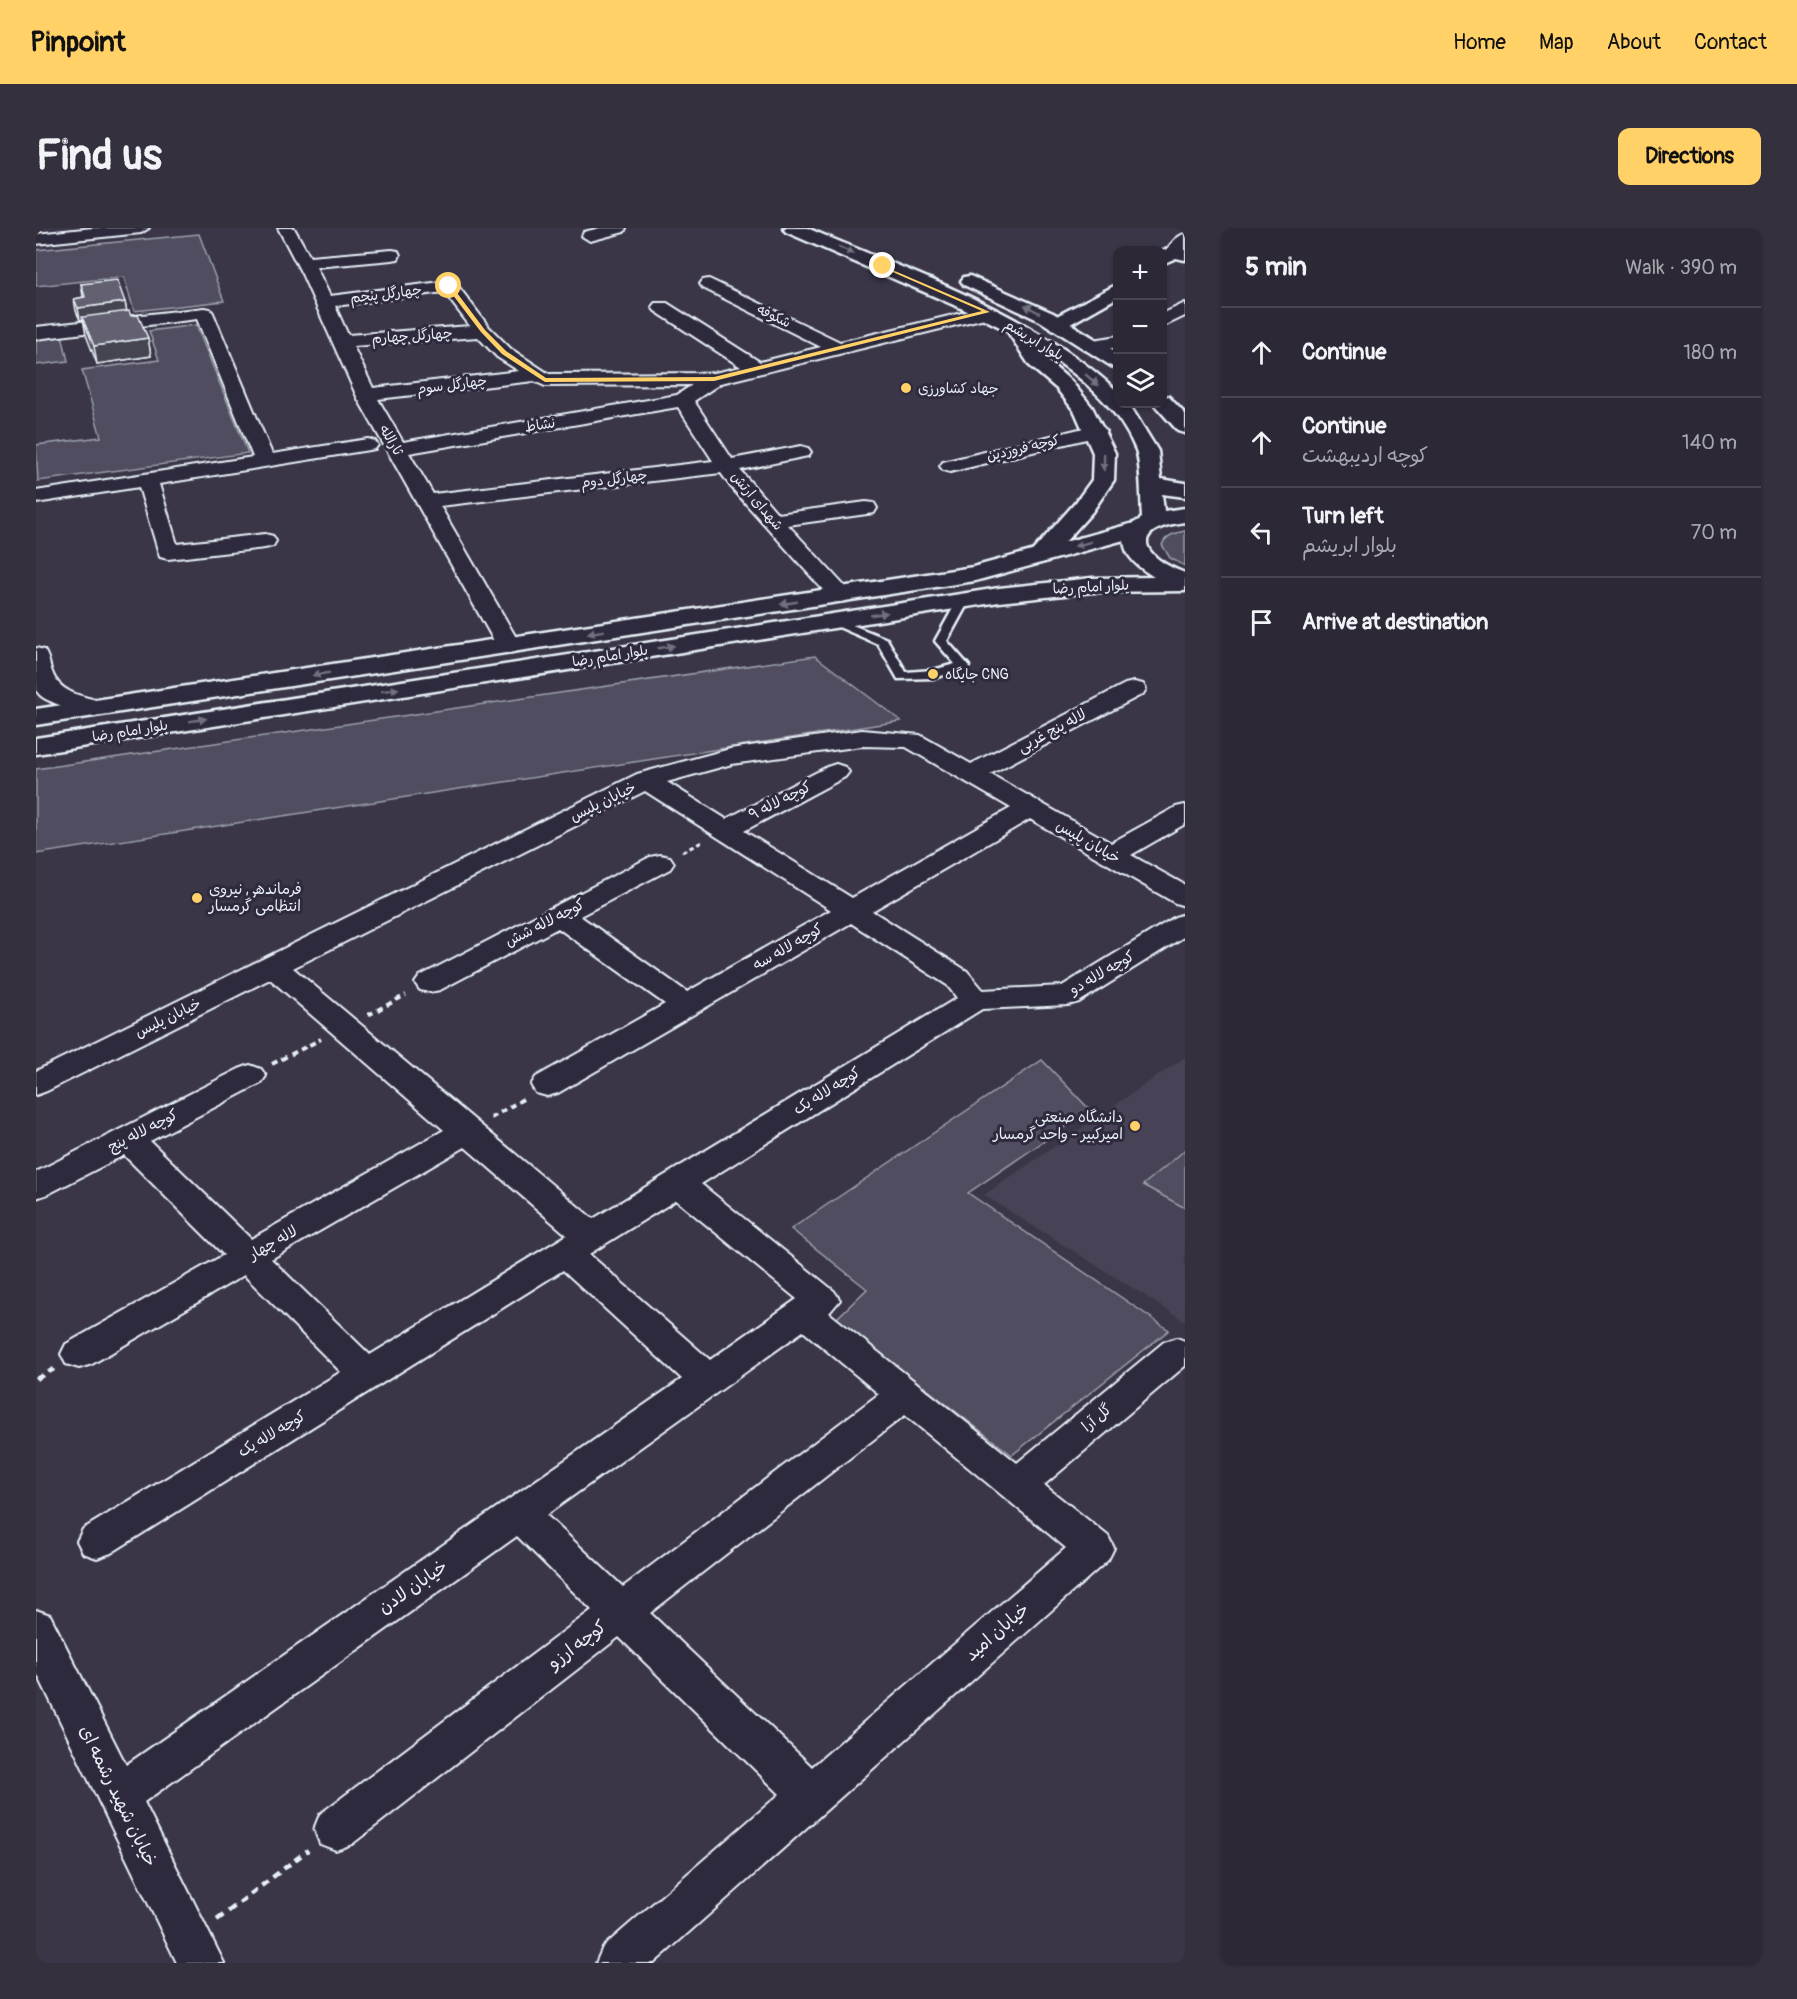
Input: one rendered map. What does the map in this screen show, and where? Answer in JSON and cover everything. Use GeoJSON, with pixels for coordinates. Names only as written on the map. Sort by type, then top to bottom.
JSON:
{"type":"FeatureCollection","features":[{"type":"Feature","properties":{"kind":"main road","name":"بلوار ابریشم"},"geometry":{"type":"LineString","coordinates":[[792,228],[987,312],[1057,352],[1092,379],[1122,408],[1147,451],[1150,483],[1147,524],[1133,539],[1135,550],[1144,561],[1159,571],[1185,582]]}},
{"type":"Feature","properties":{"kind":"main road","name":"بلوار ابریشم"},"geometry":{"type":"LineString","coordinates":[[955,275],[1019,302],[1058,323],[1113,358]]}},
{"type":"Feature","properties":{"kind":"main road"},"geometry":{"type":"LineString","coordinates":[[1058,323],[1113,292]]}},
{"type":"Feature","properties":{"kind":"main road"},"geometry":{"type":"LineString","coordinates":[[1016,329],[1037,362],[1064,385],[1085,411],[1104,453],[1103,480],[1084,507],[1037,556],[1071,569],[1074,575],[1065,588]]}},
{"type":"Feature","properties":{"kind":"main road"},"geometry":{"type":"LineString","coordinates":[[1167,407],[1185,427]]}},
{"type":"Feature","properties":{"kind":"main road"},"geometry":{"type":"LineString","coordinates":[[1150,483],[1164,488],[1185,490]]}},
{"type":"Feature","properties":{"kind":"main road","name":"بلوار امام رضا"},"geometry":{"type":"LineString","coordinates":[[36,717],[975,574],[1185,515]]}},
{"type":"Feature","properties":{"kind":"main road","name":"بلوار امام رضا"},"geometry":{"type":"LineString","coordinates":[[36,746],[963,601],[1092,585],[1185,582]]}},
{"type":"Feature","properties":{"kind":"street"},"geometry":{"type":"LineString","coordinates":[[36,239],[141,228]]}},
{"type":"Feature","properties":{"kind":"street","name":"ثارالله"},"geometry":{"type":"LineString","coordinates":[[286,228],[324,302],[366,394],[509,646]]}},
{"type":"Feature","properties":{"kind":"street"},"geometry":{"type":"LineString","coordinates":[[590,236],[618,228]]}},
{"type":"Feature","properties":{"kind":"street"},"geometry":{"type":"LineString","coordinates":[[305,263],[392,255]]}},
{"type":"Feature","properties":{"kind":"street","name":"شکوفه"},"geometry":{"type":"LineString","coordinates":[[709,284],[839,349]]}},
{"type":"Feature","properties":{"kind":"street","name":"چهارگل پنجم"},"geometry":{"type":"LineString","coordinates":[[324,302],[449,286],[483,331]]}},
{"type":"Feature","properties":{"kind":"street"},"geometry":{"type":"LineString","coordinates":[[661,307],[758,369]]}},
{"type":"Feature","properties":{"kind":"street"},"geometry":{"type":"LineString","coordinates":[[1167,319],[1185,308]]}},
{"type":"Feature","properties":{"kind":"street"},"geometry":{"type":"LineString","coordinates":[[483,331],[504,353],[545,380],[714,379],[987,312]]}},
{"type":"Feature","properties":{"kind":"street"},"geometry":{"type":"LineString","coordinates":[[36,333],[204,313],[265,461]]}},
{"type":"Feature","properties":{"kind":"street","name":"چهارگل چهارم"},"geometry":{"type":"LineString","coordinates":[[341,341],[483,331]]}},
{"type":"Feature","properties":{"kind":"street"},"geometry":{"type":"LineString","coordinates":[[1094,345],[1113,342]]}},
{"type":"Feature","properties":{"kind":"street","name":"چهارگل سوم"},"geometry":{"type":"LineString","coordinates":[[366,394],[537,375]]}},
{"type":"Feature","properties":{"kind":"street"},"geometry":{"type":"LineString","coordinates":[[683,400],[714,379]]}},
{"type":"Feature","properties":{"kind":"street","name":"نشاط"},"geometry":{"type":"LineString","coordinates":[[396,448],[683,400]]}},
{"type":"Feature","properties":{"kind":"street","name":"شهدای ارتش"},"geometry":{"type":"LineString","coordinates":[[683,400],[738,483],[840,595]]}},
{"type":"Feature","properties":{"kind":"street","name":"کوچه فروردین"},"geometry":{"type":"LineString","coordinates":[[950,466],[1096,431]]}},
{"type":"Feature","properties":{"kind":"street"},"geometry":{"type":"LineString","coordinates":[[36,496],[369,445]]}},
{"type":"Feature","properties":{"kind":"street","name":"چهارگل دوم"},"geometry":{"type":"LineString","coordinates":[[426,501],[727,466],[801,452]]}},
{"type":"Feature","properties":{"kind":"street"},"geometry":{"type":"LineString","coordinates":[[147,479],[168,552],[265,541]]}},
{"type":"Feature","properties":{"kind":"street"},"geometry":{"type":"LineString","coordinates":[[772,521],[866,508]]}},
{"type":"Feature","properties":{"kind":"street"},"geometry":{"type":"LineString","coordinates":[[36,655],[40,673],[49,691],[72,701],[99,708]]}},
{"type":"Feature","properties":{"kind":"street","name":"لاله پنج غربی"},"geometry":{"type":"LineString","coordinates":[[971,774],[1134,689]]}},
{"type":"Feature","properties":{"kind":"street","name":"خیابان پلیس"},"geometry":{"type":"LineString","coordinates":[[36,1084],[646,780],[730,757],[862,738],[911,740],[1185,897]]}},
{"type":"Feature","properties":{"kind":"street","name":"کوچه لاله ۹"},"geometry":{"type":"LineString","coordinates":[[725,830],[836,772]]}},
{"type":"Feature","properties":{"kind":"street"},"geometry":{"type":"LineString","coordinates":[[646,780],[957,978],[975,1000]]}},
{"type":"Feature","properties":{"kind":"street","name":"کوچه لاله سه"},"geometry":{"type":"LineString","coordinates":[[547,1085],[1030,808]]}},
{"type":"Feature","properties":{"kind":"street"},"geometry":{"type":"LineString","coordinates":[[1111,855],[1185,813]]}},
{"type":"Feature","properties":{"kind":"street","name":"کوچه لاله شش"},"geometry":{"type":"LineString","coordinates":[[430,983],[660,863]]}},
{"type":"Feature","properties":{"kind":"street"},"geometry":{"type":"LineString","coordinates":[[559,915],[686,1005]]}},
{"type":"Feature","properties":{"kind":"street","name":"کوچه لاله دو"},"geometry":{"type":"LineString","coordinates":[[975,1000],[1068,995],[1185,923]]}},
{"type":"Feature","properties":{"kind":"street"},"geometry":{"type":"LineString","coordinates":[[273,966],[467,1131],[708,1380]]}},
{"type":"Feature","properties":{"kind":"street","name":"کوچه لاله یک"},"geometry":{"type":"LineString","coordinates":[[97,1541],[975,1000]]}},
{"type":"Feature","properties":{"kind":"street","name":"کوچه لاله پنج"},"geometry":{"type":"LineString","coordinates":[[36,1186],[250,1076]]}},
{"type":"Feature","properties":{"kind":"street","name":"لاله چهار"},"geometry":{"type":"LineString","coordinates":[[79,1354],[467,1131]]}},
{"type":"Feature","properties":{"kind":"street"},"geometry":{"type":"LineString","coordinates":[[128,1139],[367,1375]]}},
{"type":"Feature","properties":{"kind":"street"},"geometry":{"type":"LineString","coordinates":[[678,1183],[822,1300],[804,1312]]}},
{"type":"Feature","properties":{"kind":"street","name":"خیابان لادن"},"geometry":{"type":"LineString","coordinates":[[118,1795],[804,1312]]}},
{"type":"Feature","properties":{"kind":"street","name":"خیابان امید"},"geometry":{"type":"LineString","coordinates":[[619,1963],[1094,1548],[804,1312]]}},
{"type":"Feature","properties":{"kind":"street","name":"گل آرا"},"geometry":{"type":"LineString","coordinates":[[1017,1485],[1177,1352]]}},
{"type":"Feature","properties":{"kind":"street","name":"کوچه ارزو"},"geometry":{"type":"LineString","coordinates":[[336,1829],[905,1395]]}},
{"type":"Feature","properties":{"kind":"street"},"geometry":{"type":"LineString","coordinates":[[519,1513],[812,1795]]}},
{"type":"Feature","properties":{"kind":"street","name":"خیابان شهید رشمه ای"},"geometry":{"type":"LineString","coordinates":[[36,1628],[195,1952]]}},
{"type":"Feature","properties":{"kind":"lane"},"geometry":{"type":"LineString","coordinates":[[831,621],[883,642],[902,676],[933,674],[963,666],[941,641],[963,601]]}},
{"type":"Feature","properties":{"kind":"path"},"geometry":{"type":"LineString","coordinates":[[660,863],[725,830]]}},
{"type":"Feature","properties":{"kind":"path"},"geometry":{"type":"LineString","coordinates":[[467,1131],[547,1085]]}},
{"type":"Feature","properties":{"kind":"path"},"geometry":{"type":"LineString","coordinates":[[195,1952],[336,1829]]}},
{"type":"Feature","properties":{"kind":"shaded area"},"geometry":{"type":"Polygon","coordinates":[[[199,234],[224,301],[134,311],[124,277],[36,286],[36,250],[199,234]]]}},
{"type":"Feature","properties":{"kind":"shaded area"},"geometry":{"type":"Polygon","coordinates":[[[196,325],[248,453],[38,481],[36,445],[101,437],[82,370],[159,360],[149,331],[196,325]]]}},
{"type":"Feature","properties":{"kind":"shaded area"},"geometry":{"type":"Polygon","coordinates":[[[62,335],[68,361],[36,365],[36,338],[62,335]]]}},
{"type":"Feature","properties":{"kind":"shaded area"},"geometry":{"type":"Polygon","coordinates":[[[1185,531],[1185,566],[1170,558],[1162,545],[1168,537],[1185,531]]]}},
{"type":"Feature","properties":{"kind":"shaded area"},"geometry":{"type":"Polygon","coordinates":[[[815,656],[901,721],[36,854],[36,769],[815,656]]]}},
{"type":"Feature","properties":{"kind":"shaded area","name":"دانشگاه صنعتی امیرکبیر - واحد گرمسار"},"geometry":{"type":"Polygon","coordinates":[[[1185,1057],[1185,1321],[984,1195],[1185,1057]]]}},
{"type":"Feature","properties":{"kind":"shaded area"},"geometry":{"type":"Polygon","coordinates":[[[1042,1060],[1090,1110],[968,1193],[1169,1330],[1012,1455],[836,1319],[867,1289],[791,1229],[1042,1060]]]}},
{"type":"Feature","properties":{"kind":"shaded area"},"geometry":{"type":"Polygon","coordinates":[[[1185,1150],[1185,1208],[1143,1185],[1185,1150]]]}},
{"type":"Feature","properties":{"kind":"building"},"geometry":{"type":"Polygon","coordinates":[[[117,280],[125,302],[78,308],[74,299],[85,297],[81,284],[117,280]]]}},
{"type":"Feature","properties":{"kind":"building"},"geometry":{"type":"Polygon","coordinates":[[[129,311],[131,316],[138,315],[148,338],[94,346],[82,317],[129,311]]]}},
{"type":"Feature","properties":{"kind":"place","name":"جهاد کشاورزی"},"geometry":{"type":"Point","coordinates":[906,388]}},
{"type":"Feature","properties":{"kind":"place","name":"جایگاه CNG"},"geometry":{"type":"Point","coordinates":[933,674]}},
{"type":"Feature","properties":{"kind":"place","name":"فرماندهی نیروی انتظامی گرمسار"},"geometry":{"type":"Point","coordinates":[197,898]}},
{"type":"Feature","properties":{"kind":"place","name":"دانشگاه صنعتی امیرکبیر - واحد گرمسار"},"geometry":{"type":"Point","coordinates":[1135,1126]}},
{"type":"Feature","properties":{"kind":"route"},"geometry":{"type":"LineString","coordinates":[[449,286],[483,331],[504,353],[545,380],[714,379],[987,312],[883,266]]}}]}
